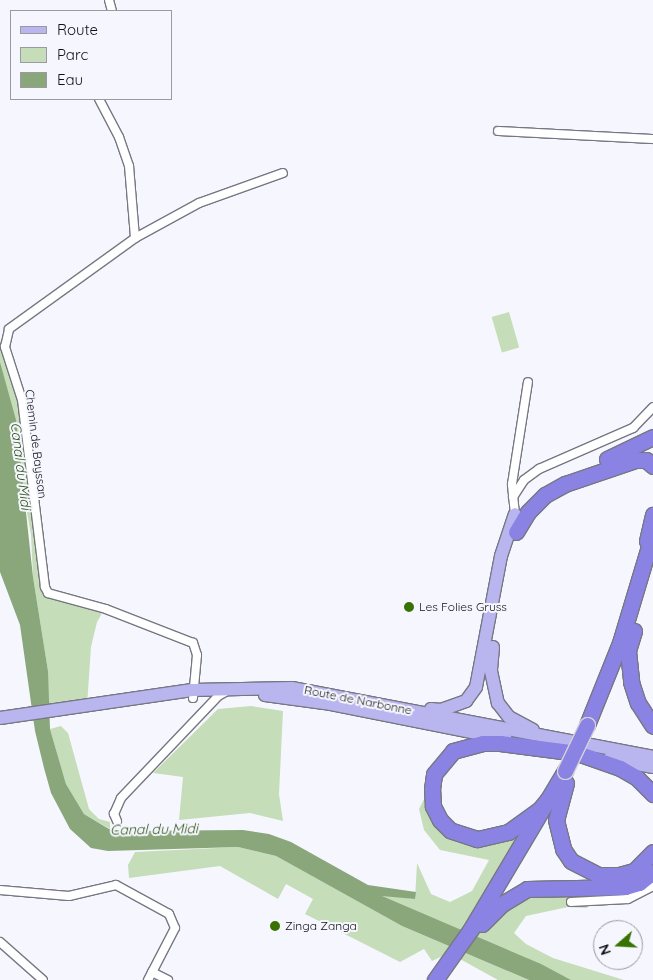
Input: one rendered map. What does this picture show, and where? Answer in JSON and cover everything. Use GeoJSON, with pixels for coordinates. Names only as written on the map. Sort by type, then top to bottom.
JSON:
{"type":"FeatureCollection","features":[{"type":"Feature","properties":{"kind":"highway"},"geometry":{"type":"LineString","coordinates":[[516,532],[529,496],[547,483],[653,438]]}},
{"type":"Feature","properties":{"kind":"highway"},"geometry":{"type":"LineString","coordinates":[[522,513],[545,495],[565,484],[635,460],[646,460],[653,466]]}},
{"type":"Feature","properties":{"kind":"highway"},"geometry":{"type":"LineString","coordinates":[[636,592],[653,515]]}},
{"type":"Feature","properties":{"kind":"highway"},"geometry":{"type":"LineString","coordinates":[[590,726],[636,592],[653,533]]}},
{"type":"Feature","properties":{"kind":"highway"},"geometry":{"type":"LineString","coordinates":[[653,555],[628,651],[631,682],[638,703],[653,726]]}},
{"type":"Feature","properties":{"kind":"highway"},"geometry":{"type":"LineString","coordinates":[[435,980],[473,930],[568,771],[616,671],[653,555]]}},
{"type":"Feature","properties":{"kind":"highway"},"geometry":{"type":"LineString","coordinates":[[553,793],[540,809],[517,828],[495,837],[477,839],[450,830],[440,820],[433,806],[432,789],[434,774],[442,761],[453,751],[468,745],[500,743],[577,752],[620,768],[637,778],[653,794]]}},
{"type":"Feature","properties":{"kind":"highway"},"geometry":{"type":"LineString","coordinates":[[473,930],[553,793],[568,771]]}},
{"type":"Feature","properties":{"kind":"highway"},"geometry":{"type":"LineString","coordinates":[[568,771],[556,820],[563,849],[572,861],[598,875],[619,875],[634,870],[653,852]]}},
{"type":"Feature","properties":{"kind":"highway"},"geometry":{"type":"LineString","coordinates":[[473,930],[502,904],[527,889],[625,887],[639,883],[653,872]]}},
{"type":"Feature","properties":{"kind":"highway"},"geometry":{"type":"LineString","coordinates":[[441,980],[452,960]]}},
{"type":"Feature","properties":{"kind":"main road"},"geometry":{"type":"LineString","coordinates":[[363,700],[441,710],[466,701],[476,687],[482,667],[501,556],[522,513]]}},
{"type":"Feature","properties":{"kind":"main road"},"geometry":{"type":"LineString","coordinates":[[516,532],[508,555],[492,653],[493,686],[498,703],[509,717],[559,740]]}},
{"type":"Feature","properties":{"kind":"main road","name":"Route de Narbonne"},"geometry":{"type":"LineString","coordinates":[[0,718],[22,718],[233,688],[292,688],[363,700],[653,757]]}},
{"type":"Feature","properties":{"kind":"main road","name":"Route de Narbonne"},"geometry":{"type":"LineString","coordinates":[[193,694],[218,696],[246,695],[306,700],[653,767]]}},
{"type":"Feature","properties":{"kind":"main road","name":"Route de Narbonne"},"geometry":{"type":"LineString","coordinates":[[0,725],[22,718]]}},
{"type":"Feature","properties":{"kind":"street"},"geometry":{"type":"LineString","coordinates":[[100,100],[119,137],[128,166],[135,238],[199,203],[283,173]]}},
{"type":"Feature","properties":{"kind":"street"},"geometry":{"type":"LineString","coordinates":[[498,131],[653,139]]}},
{"type":"Feature","properties":{"kind":"street","name":"Chemin de Bayssan"},"geometry":{"type":"LineString","coordinates":[[135,238],[10,329],[6,354],[22,400],[45,588],[48,593],[106,609],[189,640],[197,655],[193,694]]}},
{"type":"Feature","properties":{"kind":"street"},"geometry":{"type":"LineString","coordinates":[[522,513],[512,497],[517,443],[528,382]]}},
{"type":"Feature","properties":{"kind":"street"},"geometry":{"type":"LineString","coordinates":[[512,497],[524,480],[539,469],[633,428],[653,406]]}},
{"type":"Feature","properties":{"kind":"street"},"geometry":{"type":"LineString","coordinates":[[116,821],[114,814],[121,798],[218,696],[233,688]]}},
{"type":"Feature","properties":{"kind":"street"},"geometry":{"type":"LineString","coordinates":[[0,890],[57,896],[102,886],[122,888],[169,914],[174,921],[175,928],[150,976],[168,980]]}},
{"type":"Feature","properties":{"kind":"street"},"geometry":{"type":"LineString","coordinates":[[571,902],[628,900],[653,886]]}},
{"type":"Feature","properties":{"kind":"street"},"geometry":{"type":"LineString","coordinates":[[0,942],[43,980]]}},
{"type":"Feature","properties":{"kind":"green space"},"geometry":{"type":"Polygon","coordinates":[[[509,312],[519,348],[502,353],[492,317],[509,312]]]}},
{"type":"Feature","properties":{"kind":"green space"},"geometry":{"type":"Polygon","coordinates":[[[0,340],[18,387],[48,593],[105,608],[97,622],[91,647],[87,706],[58,710],[48,704],[48,671],[33,577],[31,535],[0,362],[0,340]]]}},
{"type":"Feature","properties":{"kind":"green space"},"geometry":{"type":"Polygon","coordinates":[[[251,706],[283,711],[279,794],[283,821],[250,813],[179,820],[183,777],[153,773],[218,709],[251,706]]]}},
{"type":"Feature","properties":{"kind":"green space"},"geometry":{"type":"Polygon","coordinates":[[[61,726],[68,733],[89,809],[99,819],[110,822],[110,829],[84,814],[66,784],[50,729],[61,726]]]}},
{"type":"Feature","properties":{"kind":"green space"},"geometry":{"type":"Polygon","coordinates":[[[425,797],[436,821],[453,840],[479,843],[508,838],[520,842],[460,932],[381,896],[382,894],[415,899],[417,863],[431,894],[450,902],[472,891],[489,860],[440,850],[424,830],[419,809],[425,797]]]}},
{"type":"Feature","properties":{"kind":"green space"},"geometry":{"type":"Polygon","coordinates":[[[238,847],[276,856],[402,926],[529,980],[498,980],[449,953],[432,961],[424,949],[400,962],[305,914],[313,899],[286,884],[278,899],[220,866],[129,878],[128,865],[135,852],[238,847]]]}},
{"type":"Feature","properties":{"kind":"green space"},"geometry":{"type":"Polygon","coordinates":[[[518,893],[592,895],[587,908],[568,907],[526,916],[514,933],[526,944],[553,958],[624,980],[571,980],[472,936],[518,893]]]}},
{"type":"Feature","properties":{"kind":"water"},"geometry":{"type":"Polygon","coordinates":[[[0,362],[16,420],[33,577],[48,671],[50,729],[66,784],[84,814],[109,829],[124,831],[243,830],[269,834],[291,842],[368,885],[416,892],[415,899],[382,896],[541,964],[571,980],[529,980],[402,926],[276,856],[238,847],[108,851],[91,848],[70,829],[51,793],[44,768],[35,731],[20,625],[0,572],[0,362]]]}},
{"type":"Feature","properties":{"kind":"place","name":"Les Folies Gruss"},"geometry":{"type":"Point","coordinates":[409,607]}},
{"type":"Feature","properties":{"kind":"place","name":"Zinga Zanga"},"geometry":{"type":"Point","coordinates":[275,926]}},
{"type":"Feature","properties":{"kind":"water label","name":"Canal du Midi"},"geometry":{"type":"Point","coordinates":[21,466]}},
{"type":"Feature","properties":{"kind":"water label","name":"Canal du Midi"},"geometry":{"type":"Point","coordinates":[154,829]}}]}
